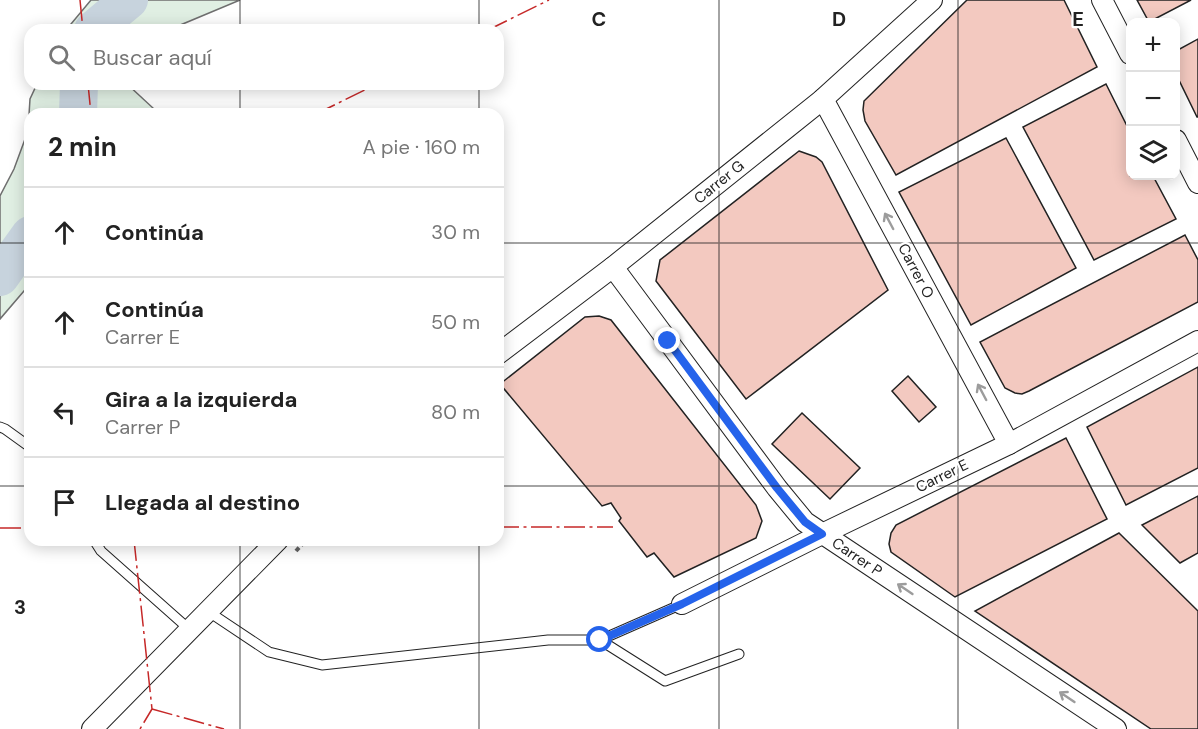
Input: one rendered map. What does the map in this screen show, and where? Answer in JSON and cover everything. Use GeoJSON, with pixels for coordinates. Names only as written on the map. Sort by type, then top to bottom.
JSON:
{"type":"FeatureCollection","features":[{"type":"Feature","properties":{"kind":"street","name":"Carrer G"},"geometry":{"type":"LineString","coordinates":[[504,349],[613,267],[824,99],[932,0]]}},
{"type":"Feature","properties":{"kind":"street"},"geometry":{"type":"LineString","coordinates":[[1102,0],[1126,45]]}},
{"type":"Feature","properties":{"kind":"street","name":"Carrer O"},"geometry":{"type":"LineString","coordinates":[[824,99],[1009,444]]}},
{"type":"Feature","properties":{"kind":"street"},"geometry":{"type":"LineString","coordinates":[[1180,148],[1198,183]]}},
{"type":"Feature","properties":{"kind":"street","name":"Carrer P"},"geometry":{"type":"LineString","coordinates":[[613,267],[777,488],[805,522],[1116,729]]}},
{"type":"Feature","properties":{"kind":"street","name":"Carrer E"},"geometry":{"type":"LineString","coordinates":[[682,604],[1009,444],[1198,341]]}},
{"type":"Feature","properties":{"kind":"street"},"geometry":{"type":"LineString","coordinates":[[92,729],[272,546]]}},
{"type":"Feature","properties":{"kind":"lane"},"geometry":{"type":"LineString","coordinates":[[0,427],[24,443]]}},
{"type":"Feature","properties":{"kind":"lane"},"geometry":{"type":"LineString","coordinates":[[98,546],[190,630]]}},
{"type":"Feature","properties":{"kind":"lane"},"geometry":{"type":"LineString","coordinates":[[209,612],[269,652],[322,665],[548,640],[600,640],[682,604]]}},
{"type":"Feature","properties":{"kind":"lane"},"geometry":{"type":"LineString","coordinates":[[600,640],[665,681],[739,654]]}},
{"type":"Feature","properties":{"kind":"green space"},"geometry":{"type":"Polygon","coordinates":[[[91,0],[240,0],[183,24],[71,24],[91,0]]]}},
{"type":"Feature","properties":{"kind":"green space"},"geometry":{"type":"Polygon","coordinates":[[[34,90],[134,90],[153,108],[29,108],[34,90]]]}},
{"type":"Feature","properties":{"kind":"green space"},"geometry":{"type":"Polygon","coordinates":[[[24,142],[24,291],[0,319],[0,196],[14,169],[24,142]]]}},
{"type":"Feature","properties":{"kind":"building"},"geometry":{"type":"Polygon","coordinates":[[[967,0],[1064,0],[1097,67],[896,175],[865,121],[864,101],[967,0]]]}},
{"type":"Feature","properties":{"kind":"building"},"geometry":{"type":"Polygon","coordinates":[[[1137,0],[1191,0],[1157,18],[1147,18],[1137,0]]]}},
{"type":"Feature","properties":{"kind":"building"},"geometry":{"type":"Polygon","coordinates":[[[1198,39],[1198,117],[1180,82],[1180,49],[1198,39]]]}},
{"type":"Feature","properties":{"kind":"building"},"geometry":{"type":"Polygon","coordinates":[[[1106,84],[1126,124],[1126,180],[1155,180],[1176,219],[1094,260],[1023,127],[1106,84]]]}},
{"type":"Feature","properties":{"kind":"building"},"geometry":{"type":"Polygon","coordinates":[[[1006,138],[1076,268],[971,325],[899,192],[1006,138]]]}},
{"type":"Feature","properties":{"kind":"building"},"geometry":{"type":"Polygon","coordinates":[[[799,151],[816,157],[822,162],[888,290],[746,399],[656,281],[660,260],[799,151]]]}},
{"type":"Feature","properties":{"kind":"building"},"geometry":{"type":"Polygon","coordinates":[[[1185,235],[1198,260],[1198,302],[1029,391],[1022,394],[1005,388],[980,342],[1185,235]]]}},
{"type":"Feature","properties":{"kind":"building"},"geometry":{"type":"Polygon","coordinates":[[[599,316],[611,320],[756,505],[762,521],[756,538],[674,577],[654,553],[647,557],[619,521],[621,518],[611,503],[602,506],[504,389],[504,381],[585,317],[599,316]]]}},
{"type":"Feature","properties":{"kind":"building"},"geometry":{"type":"Polygon","coordinates":[[[1198,367],[1198,468],[1126,505],[1087,427],[1198,367]]]}},
{"type":"Feature","properties":{"kind":"building"},"geometry":{"type":"Polygon","coordinates":[[[908,376],[936,407],[919,422],[892,391],[908,376]]]}},
{"type":"Feature","properties":{"kind":"building"},"geometry":{"type":"Polygon","coordinates":[[[802,413],[860,468],[830,499],[772,444],[802,413]]]}},
{"type":"Feature","properties":{"kind":"building"},"geometry":{"type":"Polygon","coordinates":[[[1066,438],[1107,519],[955,597],[891,552],[889,544],[891,533],[896,525],[1066,438]]]}},
{"type":"Feature","properties":{"kind":"building"},"geometry":{"type":"Polygon","coordinates":[[[1198,496],[1198,553],[1180,563],[1142,525],[1198,496]]]}},
{"type":"Feature","properties":{"kind":"building"},"geometry":{"type":"Polygon","coordinates":[[[1119,533],[1198,611],[1198,729],[1151,729],[975,611],[1119,533]]]}},
{"type":"Feature","properties":{"kind":"waterway"},"geometry":{"type":"LineString","coordinates":[[100,24],[129,0]]}},
{"type":"Feature","properties":{"kind":"waterway"},"geometry":{"type":"LineString","coordinates":[[78,108],[79,90]]}},
{"type":"Feature","properties":{"kind":"waterway"},"geometry":{"type":"LineString","coordinates":[[0,277],[24,243]]}},
{"type":"Feature","properties":{"kind":"power"},"geometry":{"type":"LineString","coordinates":[[80,0],[82,24]]}},
{"type":"Feature","properties":{"kind":"power"},"geometry":{"type":"LineString","coordinates":[[500,24],[549,0]]}},
{"type":"Feature","properties":{"kind":"power"},"geometry":{"type":"LineString","coordinates":[[89,90],[90,108]]}},
{"type":"Feature","properties":{"kind":"power"},"geometry":{"type":"LineString","coordinates":[[328,108],[365,90]]}},
{"type":"Feature","properties":{"kind":"power"},"geometry":{"type":"LineString","coordinates":[[504,527],[613,527]]}},
{"type":"Feature","properties":{"kind":"power"},"geometry":{"type":"LineString","coordinates":[[0,528],[24,528]]}},
{"type":"Feature","properties":{"kind":"power"},"geometry":{"type":"LineString","coordinates":[[135,546],[152,709],[140,729]]}},
{"type":"Feature","properties":{"kind":"power"},"geometry":{"type":"LineString","coordinates":[[152,709],[224,729]]}},
{"type":"Feature","properties":{"kind":"route"},"geometry":{"type":"LineString","coordinates":[[600,640],[682,604],[822,534],[805,522],[777,488],[668,341]]}}]}
